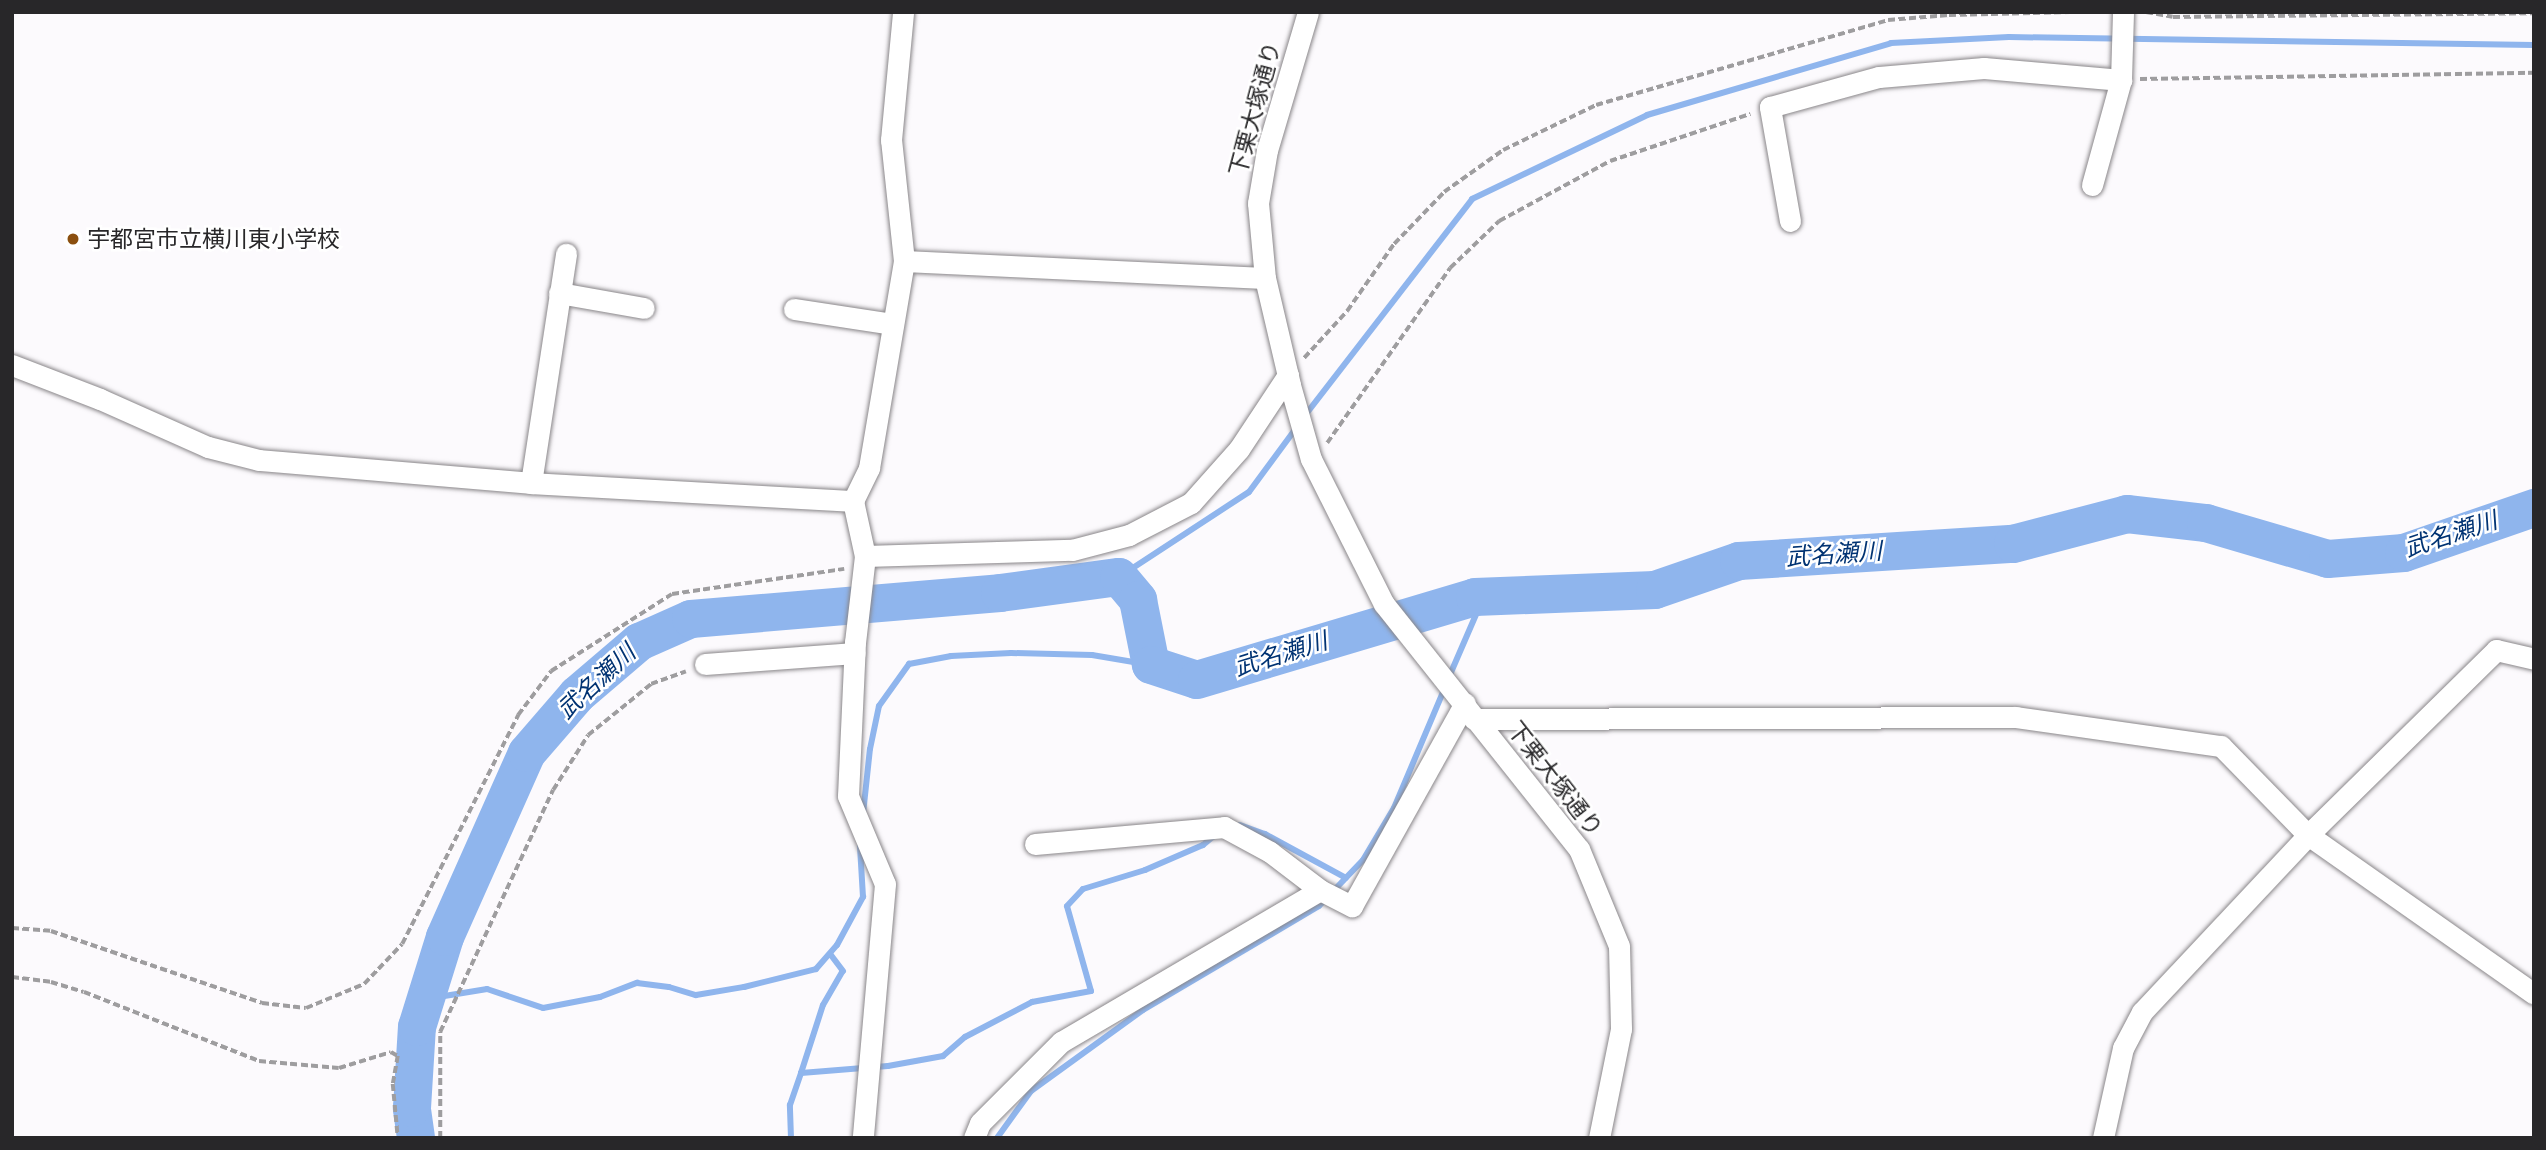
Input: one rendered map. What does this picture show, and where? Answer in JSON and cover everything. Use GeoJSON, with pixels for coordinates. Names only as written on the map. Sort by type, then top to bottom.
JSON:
{"type":"FeatureCollection","features":[{"type":"Feature","properties":{"kind":"street"},"geometry":{"type":"LineString","coordinates":[[863,1138],[884,884],[848,796],[855,647],[864,565],[853,501],[869,468],[904,261],[891,140],[903,12]]}},
{"type":"Feature","properties":{"kind":"street","name":"下栗大塚通り"},"geometry":{"type":"LineString","coordinates":[[1308,12],[1267,150],[1258,203],[1265,278],[1289,380],[1312,463],[1384,604],[1579,849],[1619,946],[1621,1029],[1599,1138]]}},
{"type":"Feature","properties":{"kind":"street"},"geometry":{"type":"LineString","coordinates":[[2092,186],[2121,80],[2123,12]]}},
{"type":"Feature","properties":{"kind":"street"},"geometry":{"type":"LineString","coordinates":[[1790,221],[1770,107],[1879,77],[1984,68],[2121,80]]}},
{"type":"Feature","properties":{"kind":"street"},"geometry":{"type":"LineString","coordinates":[[531,483],[566,254]]}},
{"type":"Feature","properties":{"kind":"street"},"geometry":{"type":"LineString","coordinates":[[904,261],[1265,278]]}},
{"type":"Feature","properties":{"kind":"street"},"geometry":{"type":"LineString","coordinates":[[559,293],[644,308]]}},
{"type":"Feature","properties":{"kind":"street"},"geometry":{"type":"LineString","coordinates":[[794,309],[893,324]]}},
{"type":"Feature","properties":{"kind":"street"},"geometry":{"type":"LineString","coordinates":[[12,365],[100,399],[208,447],[259,460],[531,483],[853,501]]}},
{"type":"Feature","properties":{"kind":"street"},"geometry":{"type":"LineString","coordinates":[[864,565],[1072,550],[1129,535],[1191,503],[1239,449],[1289,380]]}},
{"type":"Feature","properties":{"kind":"street"},"geometry":{"type":"LineString","coordinates":[[705,664],[855,647]]}},
{"type":"Feature","properties":{"kind":"street"},"geometry":{"type":"LineString","coordinates":[[2103,1138],[2123,1048],[2142,1012],[2308,835],[2496,650],[2534,659]]}},
{"type":"Feature","properties":{"kind":"street"},"geometry":{"type":"LineString","coordinates":[[1035,844],[1224,827],[1270,852],[1320,890],[1352,906],[1469,711],[2016,717],[2221,746],[2308,835],[2534,994]]}},
{"type":"Feature","properties":{"kind":"street"},"geometry":{"type":"LineString","coordinates":[[974,1138],[980,1123],[1061,1042],[1320,890]]}},
{"type":"Feature","properties":{"kind":"path"},"geometry":{"type":"LineString","coordinates":[[1289,380],[1347,311],[1394,244],[1444,192],[1503,150],[1596,105],[1888,20],[1949,15],[2070,12]]}},
{"type":"Feature","properties":{"kind":"path"},"geometry":{"type":"LineString","coordinates":[[2146,12],[2173,17],[2534,13]]}},
{"type":"Feature","properties":{"kind":"path"},"geometry":{"type":"LineString","coordinates":[[2121,80],[2534,73]]}},
{"type":"Feature","properties":{"kind":"path"},"geometry":{"type":"LineString","coordinates":[[1312,463],[1450,268],[1499,221],[1610,161],[1770,107]]}},
{"type":"Feature","properties":{"kind":"path"},"geometry":{"type":"LineString","coordinates":[[12,928],[51,930],[262,1003],[306,1008],[364,984],[402,943],[518,715],[551,671],[672,594],[864,565]]}},
{"type":"Feature","properties":{"kind":"path"},"geometry":{"type":"LineString","coordinates":[[440,1138],[440,1032],[553,790],[588,735],[650,684],[705,664]]}},
{"type":"Feature","properties":{"kind":"path"},"geometry":{"type":"LineString","coordinates":[[12,976],[51,982],[84,992],[259,1061],[339,1068],[391,1052],[398,1056],[393,1084],[398,1138]]}},
{"type":"Feature","properties":{"kind":"waterway"},"geometry":{"type":"LineString","coordinates":[[1303,418],[1472,199],[1647,115],[1891,43],[2009,37],[2534,45]]}},
{"type":"Feature","properties":{"kind":"waterway"},"geometry":{"type":"LineString","coordinates":[[1119,577],[1249,492],[1297,427]]}},
{"type":"Feature","properties":{"kind":"waterway","name":"武名瀬川"},"geometry":{"type":"LineString","coordinates":[[416,1138],[412,1108],[417,1027],[445,937],[527,753],[577,695],[639,642],[691,619],[1000,593],[1119,577],[1138,600],[1151,665],[1197,680],[1475,597],[1655,590],[1739,561],[2013,544],[2127,514],[2206,523],[2328,559],[2404,553],[2534,508]]}},
{"type":"Feature","properties":{"kind":"waterway"},"geometry":{"type":"LineString","coordinates":[[1449,677],[1484,596]]}},
{"type":"Feature","properties":{"kind":"waterway"},"geometry":{"type":"LineString","coordinates":[[863,814],[870,749],[879,706],[909,664],[951,656],[1011,653],[1092,655],[1151,665]]}},
{"type":"Feature","properties":{"kind":"waterway"},"geometry":{"type":"LineString","coordinates":[[997,1138],[1031,1091],[1143,1010],[1319,906],[1363,860],[1394,808],[1445,687]]}},
{"type":"Feature","properties":{"kind":"waterway"},"geometry":{"type":"LineString","coordinates":[[1240,825],[1265,834],[1346,878]]}},
{"type":"Feature","properties":{"kind":"waterway"},"geometry":{"type":"LineString","coordinates":[[791,1138],[790,1105],[801,1073],[888,1066],[943,1056],[965,1037],[1032,1002],[1091,991],[1067,906],[1083,889],[1145,870],[1203,845],[1215,835]]}},
{"type":"Feature","properties":{"kind":"waterway"},"geometry":{"type":"LineString","coordinates":[[426,999],[487,989],[543,1008],[600,997],[637,983],[669,987],[696,995],[744,987],[816,969],[837,945],[863,897],[860,846]]}},
{"type":"Feature","properties":{"kind":"waterway"},"geometry":{"type":"LineString","coordinates":[[801,1073],[823,1005],[843,971],[830,954]]}},
{"type":"Feature","properties":{"kind":"place","name":"宇都宮市立横川東小学校"},"geometry":{"type":"Point","coordinates":[73,239]}}]}
